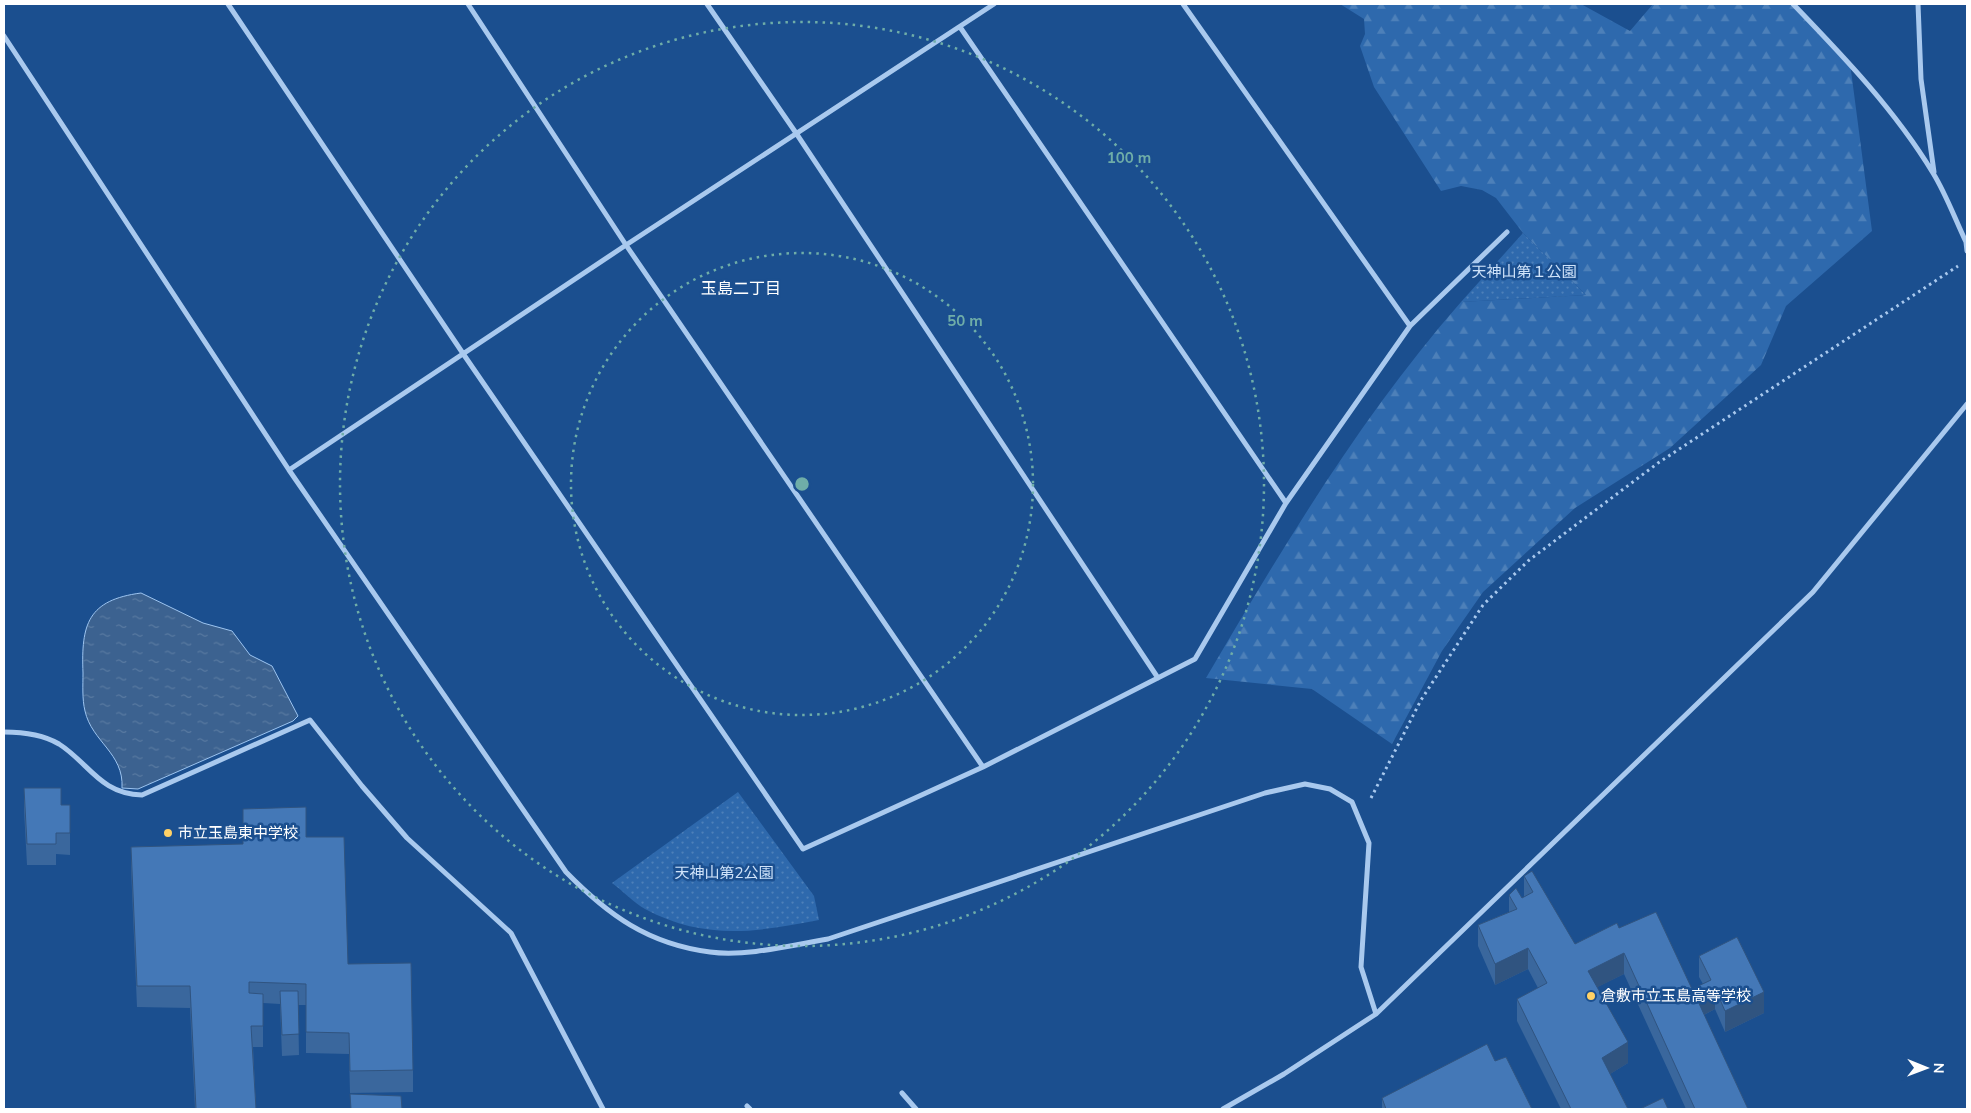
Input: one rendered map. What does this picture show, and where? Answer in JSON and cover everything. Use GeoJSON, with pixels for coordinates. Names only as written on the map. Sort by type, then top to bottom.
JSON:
{"type":"FeatureCollection","features":[{"type":"Feature","properties":{"kind":"street"},"geometry":{"type":"LineString","coordinates":[[228,4],[464,355],[803,849],[983,767],[1195,659],[1286,503],[1410,326],[1506,232]]}},
{"type":"Feature","properties":{"kind":"street"},"geometry":{"type":"LineString","coordinates":[[468,4],[626,245],[983,767]]}},
{"type":"Feature","properties":{"kind":"street"},"geometry":{"type":"LineString","coordinates":[[707,4],[796,133],[1158,678]]}},
{"type":"Feature","properties":{"kind":"street"},"geometry":{"type":"LineString","coordinates":[[289,470],[464,355],[626,245],[994,4]]}},
{"type":"Feature","properties":{"kind":"street"},"geometry":{"type":"LineString","coordinates":[[1183,4],[1410,326]]}},
{"type":"Feature","properties":{"kind":"street"},"geometry":{"type":"LineString","coordinates":[[1793,4],[1850,63],[1910,137],[1934,175],[1966,242],[1967,250]]}},
{"type":"Feature","properties":{"kind":"street"},"geometry":{"type":"LineString","coordinates":[[1918,4],[1921,79],[1934,175]]}},
{"type":"Feature","properties":{"kind":"street"},"geometry":{"type":"LineString","coordinates":[[960,26],[1286,503]]}},
{"type":"Feature","properties":{"kind":"street"},"geometry":{"type":"LineString","coordinates":[[4,36],[289,470],[566,872],[594,901],[628,926],[661,941],[711,953],[756,951],[828,939],[1256,796],[1305,784],[1330,789],[1352,802],[1369,843],[1362,966],[1376,1014]]}},
{"type":"Feature","properties":{"kind":"street"},"geometry":{"type":"LineString","coordinates":[[1223,1109],[1284,1074],[1376,1014],[1813,592],[1967,404]]}},
{"type":"Feature","properties":{"kind":"street"},"geometry":{"type":"LineString","coordinates":[[4,732],[31,733],[50,739],[61,745],[90,773],[113,788],[126,795],[142,795],[310,720],[362,786],[407,838],[511,934],[604,1109]]}},
{"type":"Feature","properties":{"kind":"street"},"geometry":{"type":"LineString","coordinates":[[902,1092],[916,1109]]}},
{"type":"Feature","properties":{"kind":"path"},"geometry":{"type":"LineString","coordinates":[[1360,822],[1373,792],[1422,700],[1483,605],[1528,561],[1658,463],[1959,266]]}},
{"type":"Feature","properties":{"kind":"green space"},"geometry":{"type":"Polygon","coordinates":[[[1340,4],[1581,4],[1630,31],[1653,4],[1793,4],[1850,63],[1872,231],[1786,306],[1761,365],[1670,448],[1575,508],[1483,592],[1442,651],[1392,744],[1312,689],[1206,678],[1264,580],[1325,484],[1390,390],[1461,302],[1586,295],[1523,233],[1496,198],[1482,190],[1461,186],[1441,191],[1374,87],[1360,46],[1365,34],[1364,19],[1340,4]]]}},
{"type":"Feature","properties":{"kind":"green space","name":"天神山第１公園"},"geometry":{"type":"Polygon","coordinates":[[[1523,233],[1586,295],[1461,302],[1523,233]]]}},
{"type":"Feature","properties":{"kind":"green space","name":"天神山第2公園"},"geometry":{"type":"Polygon","coordinates":[[[738,792],[814,896],[819,920],[753,930],[710,930],[667,919],[645,909],[612,883],[738,792]]]}},
{"type":"Feature","properties":{"kind":"water"},"geometry":{"type":"Polygon","coordinates":[[[141,593],[203,623],[232,631],[250,655],[272,666],[298,716],[293,721],[138,789],[122,788],[118,766],[113,756],[94,731],[85,711],[83,702],[84,641],[86,628],[91,617],[99,608],[123,596],[141,593]]]}},
{"type":"Feature","properties":{"kind":"building"},"geometry":{"type":"Polygon","coordinates":[[[24,788],[61,788],[61,805],[70,805],[70,833],[56,833],[56,844],[27,844],[24,788]]]}},
{"type":"Feature","properties":{"kind":"building"},"geometry":{"type":"Polygon","coordinates":[[[306,807],[306,837],[344,837],[348,964],[411,963],[413,1070],[350,1071],[349,1033],[306,1032],[306,984],[249,982],[249,993],[263,994],[263,1026],[251,1026],[256,1109],[196,1109],[190,986],[137,986],[131,847],[243,844],[243,809],[306,807]]]}},
{"type":"Feature","properties":{"kind":"building"},"geometry":{"type":"Polygon","coordinates":[[[1532,871],[1575,944],[1617,923],[1619,928],[1656,912],[1692,989],[1711,980],[1699,956],[1737,937],[1764,992],[1725,1011],[1715,988],[1696,997],[1748,1109],[1695,1109],[1624,953],[1588,971],[1628,1042],[1602,1058],[1628,1109],[1571,1109],[1517,999],[1547,983],[1528,948],[1495,964],[1478,925],[1517,909],[1509,895],[1516,888],[1522,898],[1533,892],[1524,876],[1532,871]]]}},
{"type":"Feature","properties":{"kind":"building"},"geometry":{"type":"Polygon","coordinates":[[[280,991],[298,991],[299,1034],[282,1035],[280,991]]]}},
{"type":"Feature","properties":{"kind":"building"},"geometry":{"type":"Polygon","coordinates":[[[1487,1044],[1495,1061],[1506,1057],[1532,1109],[1386,1109],[1382,1098],[1487,1044]]]}},
{"type":"Feature","properties":{"kind":"building"},"geometry":{"type":"Polygon","coordinates":[[[350,1094],[401,1096],[402,1109],[351,1109],[350,1094]]]}},
{"type":"Feature","properties":{"kind":"building"},"geometry":{"type":"Polygon","coordinates":[[[1663,1098],[1668,1109],[1640,1109],[1663,1098]]]}},
{"type":"Feature","properties":{"kind":"place","name":"市立玉島東中学校"},"geometry":{"type":"Point","coordinates":[168,833]}},
{"type":"Feature","properties":{"kind":"place","name":"倉敷市立玉島高等学校"},"geometry":{"type":"Point","coordinates":[1591,996]}},
{"type":"Feature","properties":{"kind":"district","name":"玉島二丁目"},"geometry":{"type":"Point","coordinates":[741,288]}}]}
